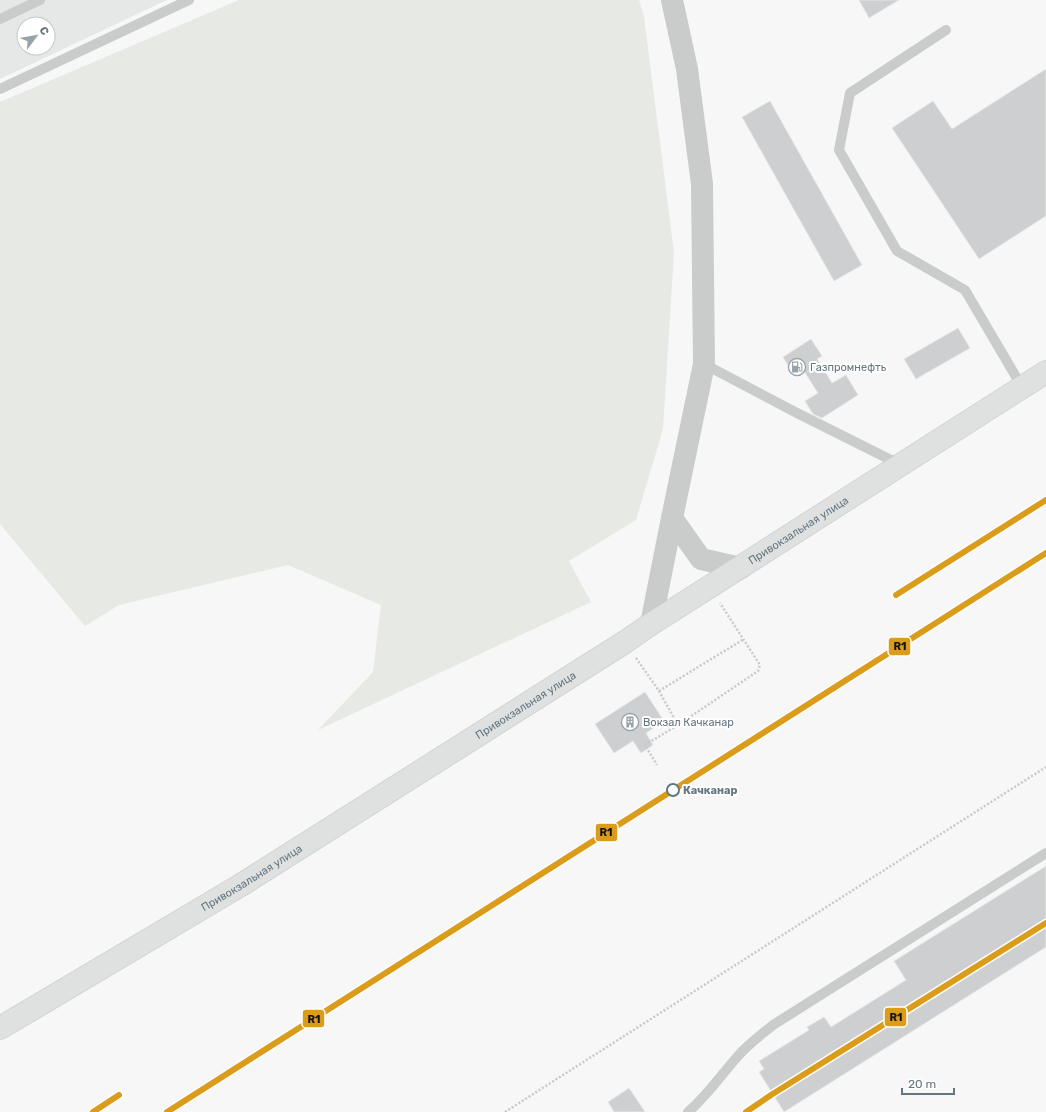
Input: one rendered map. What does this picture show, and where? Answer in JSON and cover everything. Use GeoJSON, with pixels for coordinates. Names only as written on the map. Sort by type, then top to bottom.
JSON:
{"type":"FeatureCollection","features":[{"type":"Feature","properties":{"kind":"main road","name":"Привокзальная улица"},"geometry":{"type":"LineString","coordinates":[[0,1028],[241,885],[625,642],[1046,372]]}},
{"type":"Feature","properties":{"kind":"street"},"geometry":{"type":"LineString","coordinates":[[651,624],[704,364],[702,184],[687,69],[672,0]]}},
{"type":"Feature","properties":{"kind":"street"},"geometry":{"type":"LineString","coordinates":[[672,518],[701,559],[741,568]]}},
{"type":"Feature","properties":{"kind":"lane"},"geometry":{"type":"LineString","coordinates":[[0,19],[40,0]]}},
{"type":"Feature","properties":{"kind":"lane"},"geometry":{"type":"LineString","coordinates":[[0,89],[189,0]]}},
{"type":"Feature","properties":{"kind":"lane"},"geometry":{"type":"LineString","coordinates":[[946,30],[850,93],[839,150],[897,251],[965,290],[1022,388]]}},
{"type":"Feature","properties":{"kind":"lane"},"geometry":{"type":"LineString","coordinates":[[704,364],[901,465]]}},
{"type":"Feature","properties":{"kind":"lane"},"geometry":{"type":"LineString","coordinates":[[688,1112],[709,1091],[738,1055],[773,1025],[1046,853]]}},
{"type":"Feature","properties":{"kind":"path"},"geometry":{"type":"LineString","coordinates":[[657,765],[645,745],[678,725],[758,671],[760,665],[717,597]]}},
{"type":"Feature","properties":{"kind":"path"},"geometry":{"type":"LineString","coordinates":[[659,691],[744,639]]}},
{"type":"Feature","properties":{"kind":"path"},"geometry":{"type":"LineString","coordinates":[[625,642],[659,691],[678,725]]}},
{"type":"Feature","properties":{"kind":"path"},"geometry":{"type":"LineString","coordinates":[[504,1112],[1046,767]]}},
{"type":"Feature","properties":{"kind":"shaded area"},"geometry":{"type":"Polygon","coordinates":[[[0,0],[167,0],[56,53],[56,16],[16,16],[16,56],[49,56],[0,79],[0,0]]]}},
{"type":"Feature","properties":{"kind":"shaded area"},"geometry":{"type":"Polygon","coordinates":[[[239,0],[639,0],[644,17],[674,253],[663,429],[636,520],[569,561],[591,602],[318,730],[373,672],[381,605],[288,565],[119,605],[85,626],[0,524],[0,102],[239,0]]]}},
{"type":"Feature","properties":{"kind":"building"},"geometry":{"type":"Polygon","coordinates":[[[859,0],[899,0],[869,18],[859,0]]]}},
{"type":"Feature","properties":{"kind":"building"},"geometry":{"type":"Polygon","coordinates":[[[1046,69],[1046,216],[979,259],[892,128],[933,101],[952,129],[1046,69]]]}},
{"type":"Feature","properties":{"kind":"building"},"geometry":{"type":"Polygon","coordinates":[[[770,101],[862,265],[834,281],[742,117],[770,101]]]}},
{"type":"Feature","properties":{"kind":"building"},"geometry":{"type":"Polygon","coordinates":[[[958,328],[970,348],[916,379],[904,359],[958,328]]]}},
{"type":"Feature","properties":{"kind":"building"},"geometry":{"type":"Polygon","coordinates":[[[811,339],[822,356],[817,359],[832,383],[846,375],[858,395],[822,418],[813,414],[805,401],[818,393],[802,368],[793,374],[783,357],[811,339]]]}},
{"type":"Feature","properties":{"kind":"building","name":"Вокзал Качканар"},"geometry":{"type":"Polygon","coordinates":[[[645,692],[664,721],[646,733],[653,745],[641,753],[633,741],[614,753],[595,724],[645,692]]]}},
{"type":"Feature","properties":{"kind":"building"},"geometry":{"type":"Polygon","coordinates":[[[1046,866],[1046,947],[784,1112],[759,1072],[764,1069],[759,1061],[809,1030],[807,1027],[824,1017],[831,1027],[906,980],[894,961],[1046,866]]]}},
{"type":"Feature","properties":{"kind":"building"},"geometry":{"type":"Polygon","coordinates":[[[629,1088],[645,1112],[614,1112],[608,1102],[629,1088]]]}},
{"type":"Feature","properties":{"kind":"transit line","name":"R1"},"geometry":{"type":"LineString","coordinates":[[896,595],[1046,500]]}},
{"type":"Feature","properties":{"kind":"transit line","name":"R1"},"geometry":{"type":"LineString","coordinates":[[167,1112],[1046,553]]}},
{"type":"Feature","properties":{"kind":"transit line","name":"R1"},"geometry":{"type":"LineString","coordinates":[[746,1112],[1046,923]]}},
{"type":"Feature","properties":{"kind":"transit line","name":"R1"},"geometry":{"type":"LineString","coordinates":[[93,1112],[119,1095]]}},
{"type":"Feature","properties":{"kind":"place","name":"Газпромнефть"},"geometry":{"type":"Point","coordinates":[797,367]}},
{"type":"Feature","properties":{"kind":"place","name":"Вокзал Качканар"},"geometry":{"type":"Point","coordinates":[630,722]}},
{"type":"Feature","properties":{"kind":"place","name":"Качканар"},"geometry":{"type":"Point","coordinates":[673,790]}}]}
